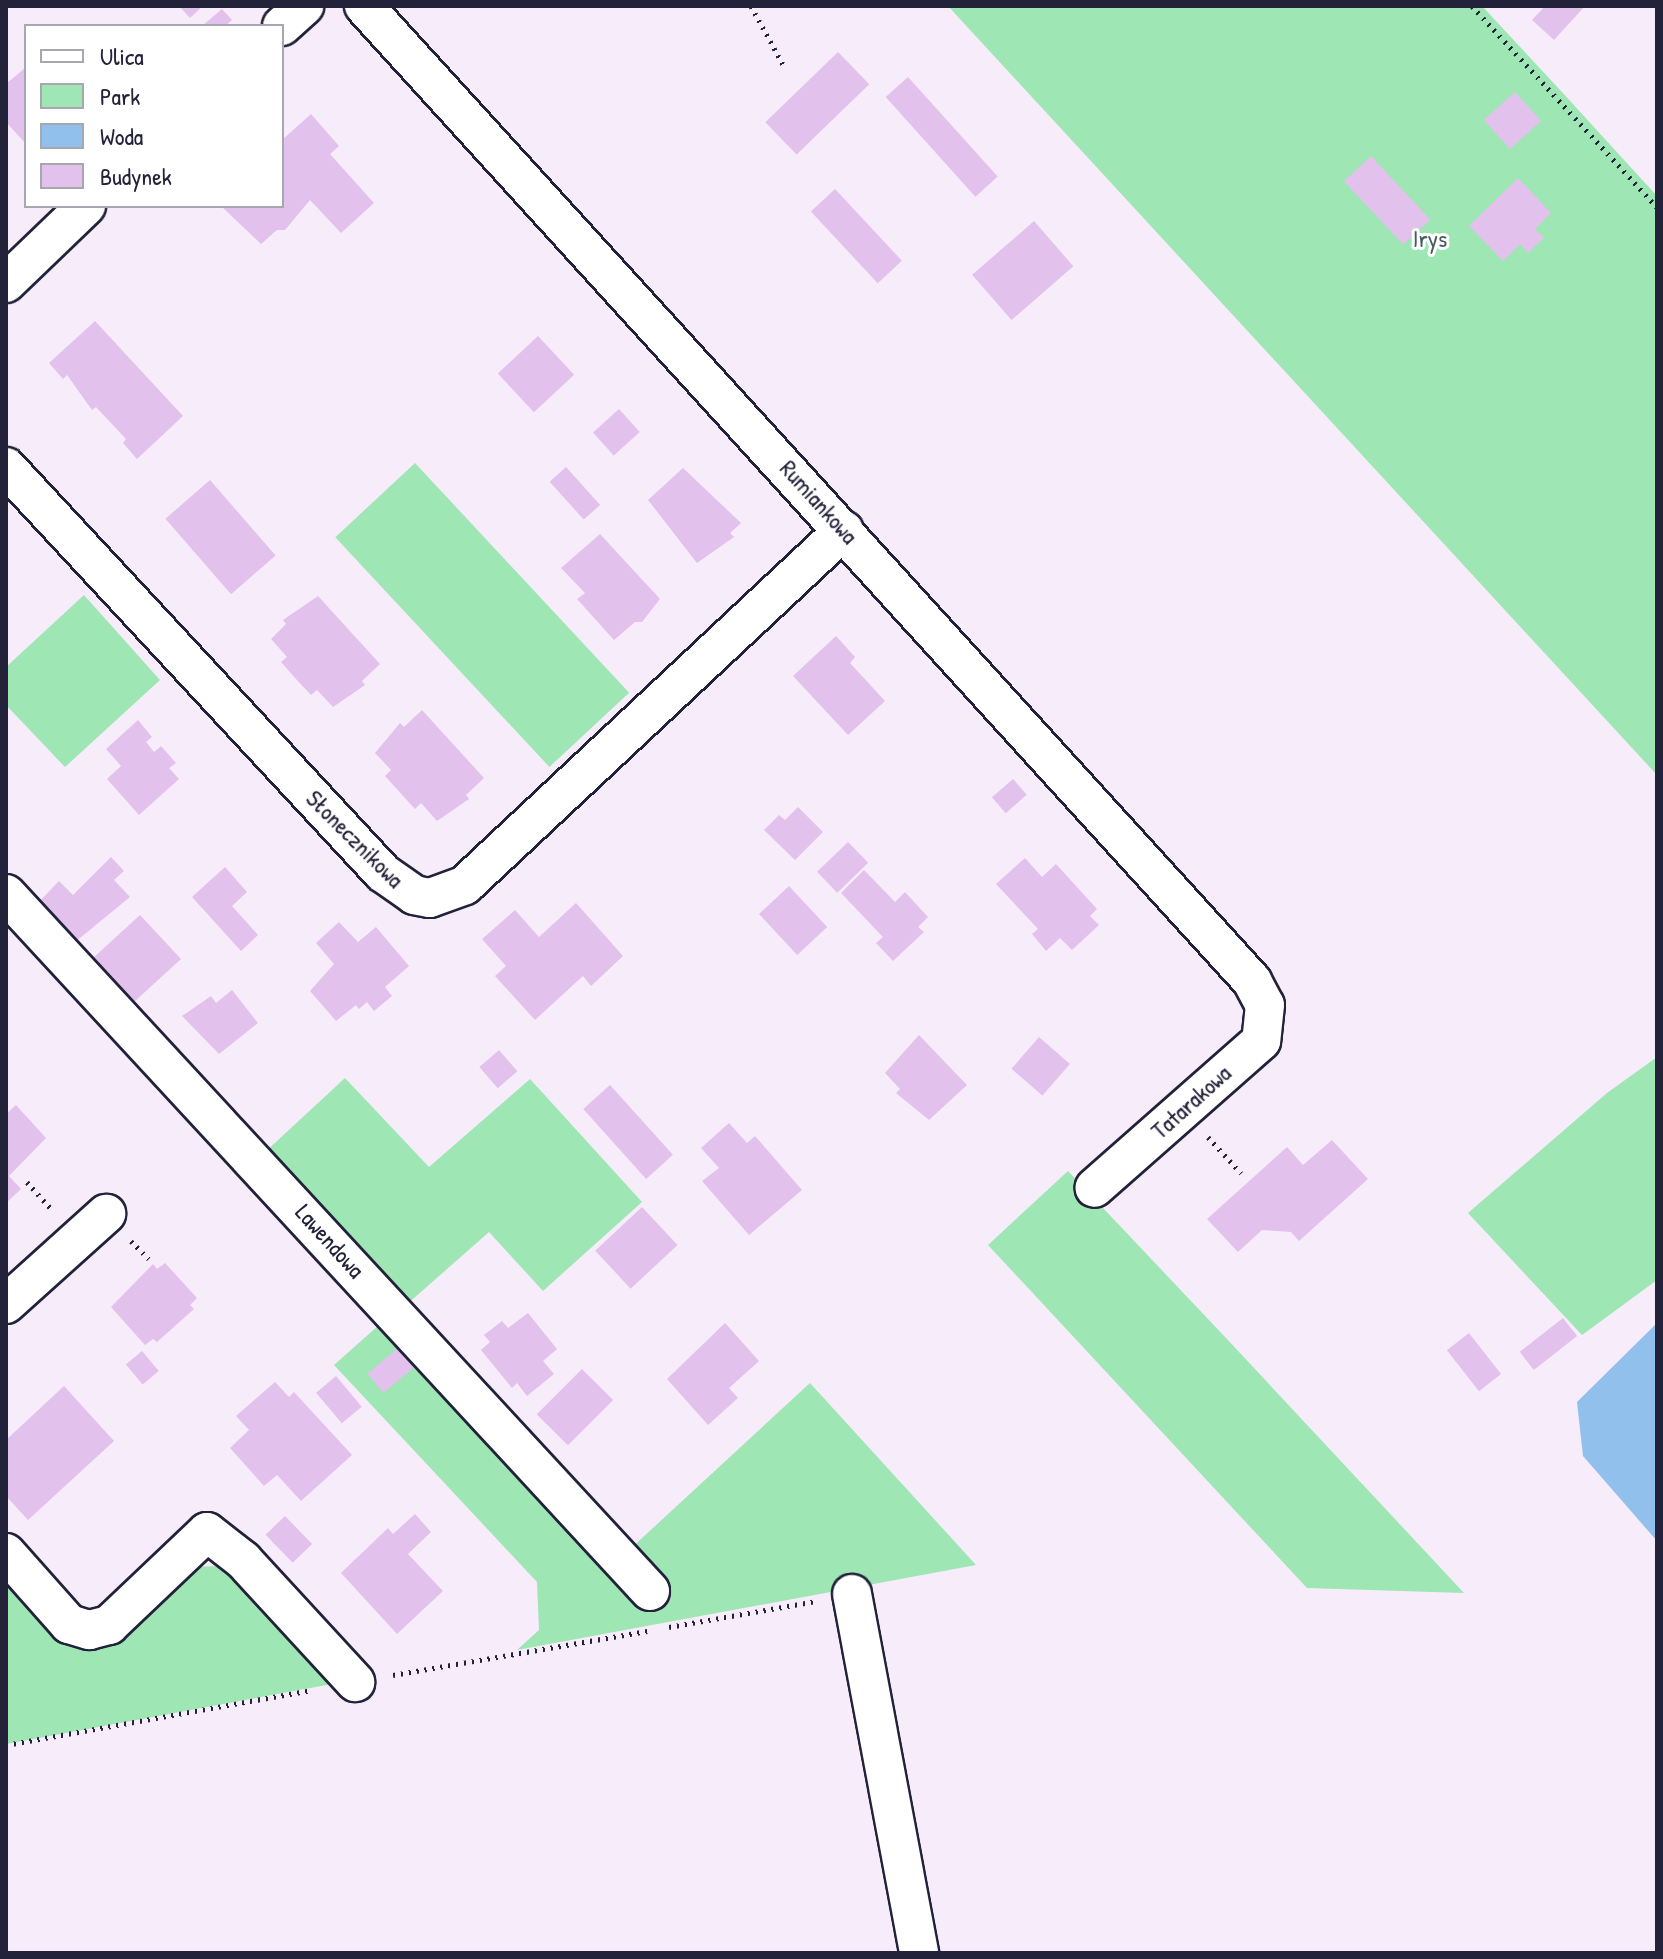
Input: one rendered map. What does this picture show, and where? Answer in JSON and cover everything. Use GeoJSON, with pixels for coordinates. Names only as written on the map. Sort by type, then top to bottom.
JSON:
{"type":"FeatureCollection","features":[{"type":"Feature","properties":{"kind":"street"},"geometry":{"type":"LineString","coordinates":[[284,24],[304,6]]}},
{"type":"Feature","properties":{"kind":"street","name":"Rumiankowa"},"geometry":{"type":"LineString","coordinates":[[364,6],[1237,960],[1265,1005]]}},
{"type":"Feature","properties":{"kind":"street"},"geometry":{"type":"LineString","coordinates":[[6,283],[84,208]]}},
{"type":"Feature","properties":{"kind":"street","name":"Słonecznikowa"},"geometry":{"type":"LineString","coordinates":[[6,467],[383,873],[414,895],[430,898],[465,885],[844,530]]}},
{"type":"Feature","properties":{"kind":"street","name":"Lawendowa"},"geometry":{"type":"LineString","coordinates":[[6,894],[650,1591]]}},
{"type":"Feature","properties":{"kind":"street","name":"Tatarakowa"},"geometry":{"type":"LineString","coordinates":[[1094,1188],[1261,1041],[1265,1005]]}},
{"type":"Feature","properties":{"kind":"street"},"geometry":{"type":"LineString","coordinates":[[6,1304],[106,1214]]}},
{"type":"Feature","properties":{"kind":"street"},"geometry":{"type":"LineString","coordinates":[[6,1553],[69,1624],[89,1630],[109,1625],[207,1532],[243,1560],[355,1682]]}},
{"type":"Feature","properties":{"kind":"street"},"geometry":{"type":"LineString","coordinates":[[852,1594],[919,1953]]}},
{"type":"Feature","properties":{"kind":"path"},"geometry":{"type":"LineString","coordinates":[[751,6],[785,68]]}},
{"type":"Feature","properties":{"kind":"path"},"geometry":{"type":"LineString","coordinates":[[1472,6],[1657,207]]}},
{"type":"Feature","properties":{"kind":"path"},"geometry":{"type":"LineString","coordinates":[[1183,1109],[1241,1173]]}},
{"type":"Feature","properties":{"kind":"path"},"geometry":{"type":"LineString","coordinates":[[666,1627],[852,1594]]}},
{"type":"Feature","properties":{"kind":"path"},"geometry":{"type":"LineString","coordinates":[[6,1745],[650,1630]]}},
{"type":"Feature","properties":{"kind":"green space","name":"Irys"},"geometry":{"type":"Polygon","coordinates":[[[948,6],[1482,6],[1561,91],[1657,196],[1657,775],[948,6]]]}},
{"type":"Feature","properties":{"kind":"green space"},"geometry":{"type":"Polygon","coordinates":[[[415,463],[629,693],[549,767],[335,537],[415,463]]]}},
{"type":"Feature","properties":{"kind":"green space"},"geometry":{"type":"Polygon","coordinates":[[[84,595],[160,680],[65,767],[6,705],[6,667],[84,595]]]}},
{"type":"Feature","properties":{"kind":"green space"},"geometry":{"type":"Polygon","coordinates":[[[1657,1057],[1657,1280],[1582,1335],[1468,1213],[1607,1093],[1657,1057]]]}},
{"type":"Feature","properties":{"kind":"green space"},"geometry":{"type":"Polygon","coordinates":[[[345,1078],[429,1167],[530,1079],[642,1202],[543,1291],[489,1232],[405,1306],[263,1154],[345,1078]]]}},
{"type":"Feature","properties":{"kind":"green space"},"geometry":{"type":"Polygon","coordinates":[[[1068,1171],[1464,1593],[1307,1588],[988,1245],[1068,1171]]]}},
{"type":"Feature","properties":{"kind":"green space"},"geometry":{"type":"Polygon","coordinates":[[[388,1317],[628,1551],[810,1383],[976,1565],[517,1650],[539,1630],[537,1582],[334,1365],[388,1317]]]}},
{"type":"Feature","properties":{"kind":"green space"},"geometry":{"type":"Polygon","coordinates":[[[218,1566],[252,1586],[343,1682],[6,1744],[6,1568],[75,1642],[191,1567],[218,1566]]]}},
{"type":"Feature","properties":{"kind":"water"},"geometry":{"type":"Polygon","coordinates":[[[1657,1323],[1657,1541],[1583,1456],[1577,1402],[1657,1323]]]}},
{"type":"Feature","properties":{"kind":"building"},"geometry":{"type":"Polygon","coordinates":[[[179,6],[203,6],[190,18],[179,6]]]}},
{"type":"Feature","properties":{"kind":"building"},"geometry":{"type":"Polygon","coordinates":[[[1545,6],[1585,6],[1554,40],[1532,20],[1545,6]]]}},
{"type":"Feature","properties":{"kind":"building"},"geometry":{"type":"Polygon","coordinates":[[[222,9],[232,20],[227,24],[204,24],[222,9]]]}},
{"type":"Feature","properties":{"kind":"building"},"geometry":{"type":"Polygon","coordinates":[[[838,52],[869,84],[797,155],[765,122],[838,52]]]}},
{"type":"Feature","properties":{"kind":"building"},"geometry":{"type":"Polygon","coordinates":[[[24,69],[24,142],[6,122],[6,84],[24,69]]]}},
{"type":"Feature","properties":{"kind":"building"},"geometry":{"type":"Polygon","coordinates":[[[908,77],[998,177],[975,197],[886,97],[908,77]]]}},
{"type":"Feature","properties":{"kind":"building"},"geometry":{"type":"Polygon","coordinates":[[[1515,92],[1541,121],[1510,149],[1484,120],[1515,92]]]}},
{"type":"Feature","properties":{"kind":"building"},"geometry":{"type":"Polygon","coordinates":[[[311,114],[339,146],[330,154],[374,203],[341,233],[310,200],[285,230],[277,230],[261,244],[223,208],[284,208],[284,138],[311,114]]]}},
{"type":"Feature","properties":{"kind":"building"},"geometry":{"type":"Polygon","coordinates":[[[1371,156],[1430,220],[1403,245],[1344,181],[1371,156]]]}},
{"type":"Feature","properties":{"kind":"building"},"geometry":{"type":"Polygon","coordinates":[[[1518,178],[1551,213],[1535,229],[1544,238],[1528,253],[1520,244],[1503,261],[1469,226],[1518,178]]]}},
{"type":"Feature","properties":{"kind":"building"},"geometry":{"type":"Polygon","coordinates":[[[835,189],[902,261],[878,283],[811,212],[835,189]]]}},
{"type":"Feature","properties":{"kind":"building"},"geometry":{"type":"Polygon","coordinates":[[[1034,221],[1073,266],[1011,320],[972,275],[1034,221]]]}},
{"type":"Feature","properties":{"kind":"building"},"geometry":{"type":"Polygon","coordinates":[[[95,321],[183,416],[137,459],[123,443],[126,439],[96,407],[92,410],[67,375],[63,379],[49,363],[95,321]]]}},
{"type":"Feature","properties":{"kind":"building"},"geometry":{"type":"Polygon","coordinates":[[[538,336],[574,375],[534,412],[498,374],[538,336]]]}},
{"type":"Feature","properties":{"kind":"building"},"geometry":{"type":"Polygon","coordinates":[[[619,409],[640,432],[614,455],[593,432],[619,409]]]}},
{"type":"Feature","properties":{"kind":"building"},"geometry":{"type":"Polygon","coordinates":[[[566,467],[600,505],[584,520],[550,482],[566,467]]]}},
{"type":"Feature","properties":{"kind":"building"},"geometry":{"type":"Polygon","coordinates":[[[683,468],[741,523],[730,533],[734,537],[697,563],[648,500],[683,468]]]}},
{"type":"Feature","properties":{"kind":"building"},"geometry":{"type":"Polygon","coordinates":[[[210,480],[276,555],[231,594],[165,519],[210,480]]]}},
{"type":"Feature","properties":{"kind":"building"},"geometry":{"type":"Polygon","coordinates":[[[600,534],[660,599],[642,622],[635,622],[614,640],[577,599],[585,593],[561,568],[600,534]]]}},
{"type":"Feature","properties":{"kind":"building"},"geometry":{"type":"Polygon","coordinates":[[[318,596],[380,664],[362,681],[365,685],[333,707],[317,690],[311,695],[296,679],[281,662],[287,657],[271,639],[286,624],[283,620],[318,596]]]}},
{"type":"Feature","properties":{"kind":"building"},"geometry":{"type":"Polygon","coordinates":[[[836,636],[855,657],[850,663],[885,701],[848,735],[793,676],[836,636]]]}},
{"type":"Feature","properties":{"kind":"building"},"geometry":{"type":"Polygon","coordinates":[[[422,710],[484,778],[466,795],[469,799],[437,821],[421,803],[415,809],[385,776],[391,770],[375,753],[400,723],[404,727],[422,710]]]}},
{"type":"Feature","properties":{"kind":"building"},"geometry":{"type":"Polygon","coordinates":[[[138,720],[152,737],[146,742],[154,752],[161,746],[176,763],[169,768],[179,779],[139,815],[107,779],[121,766],[106,749],[138,720]]]}},
{"type":"Feature","properties":{"kind":"building"},"geometry":{"type":"Polygon","coordinates":[[[1013,779],[1027,795],[1006,813],[992,797],[1013,779]]]}},
{"type":"Feature","properties":{"kind":"building"},"geometry":{"type":"Polygon","coordinates":[[[798,807],[823,832],[795,860],[764,830],[779,815],[785,820],[798,807]]]}},
{"type":"Feature","properties":{"kind":"building"},"geometry":{"type":"Polygon","coordinates":[[[848,842],[868,863],[837,893],[817,872],[848,842]]]}},
{"type":"Feature","properties":{"kind":"building"},"geometry":{"type":"Polygon","coordinates":[[[111,857],[124,871],[114,880],[130,897],[69,947],[33,908],[59,881],[73,895],[111,857]]]}},
{"type":"Feature","properties":{"kind":"building"},"geometry":{"type":"Polygon","coordinates":[[[1025,858],[1042,877],[1056,864],[1097,909],[1090,916],[1099,925],[1072,950],[1060,938],[1046,951],[1032,934],[1038,929],[996,884],[1025,858]]]}},
{"type":"Feature","properties":{"kind":"building"},"geometry":{"type":"Polygon","coordinates":[[[225,867],[247,892],[232,906],[258,935],[241,951],[192,897],[225,867]]]}},
{"type":"Feature","properties":{"kind":"building"},"geometry":{"type":"Polygon","coordinates":[[[864,870],[895,902],[905,892],[928,917],[918,927],[924,932],[893,961],[876,943],[883,937],[841,893],[864,870]]]}},
{"type":"Feature","properties":{"kind":"building"},"geometry":{"type":"Polygon","coordinates":[[[789,886],[827,927],[797,955],[759,914],[789,886]]]}},
{"type":"Feature","properties":{"kind":"building"},"geometry":{"type":"Polygon","coordinates":[[[576,903],[623,956],[591,986],[583,976],[535,1020],[495,976],[506,966],[482,939],[515,910],[539,937],[576,903]]]}},
{"type":"Feature","properties":{"kind":"building"},"geometry":{"type":"Polygon","coordinates":[[[140,915],[181,959],[134,1002],[124,991],[115,999],[100,983],[109,975],[93,958],[140,915]]]}},
{"type":"Feature","properties":{"kind":"building"},"geometry":{"type":"Polygon","coordinates":[[[339,922],[358,942],[376,927],[409,966],[385,987],[392,996],[374,1011],[367,1002],[359,1009],[356,1005],[336,1021],[310,991],[334,964],[316,943],[339,922]]]}},
{"type":"Feature","properties":{"kind":"building"},"geometry":{"type":"Polygon","coordinates":[[[232,990],[258,1023],[219,1054],[182,1016],[211,996],[216,1003],[232,990]]]}},
{"type":"Feature","properties":{"kind":"building"},"geometry":{"type":"Polygon","coordinates":[[[919,1035],[967,1085],[929,1120],[896,1093],[900,1089],[885,1073],[919,1035]]]}},
{"type":"Feature","properties":{"kind":"building"},"geometry":{"type":"Polygon","coordinates":[[[1039,1037],[1070,1064],[1042,1096],[1011,1069],[1039,1037]]]}},
{"type":"Feature","properties":{"kind":"building"},"geometry":{"type":"Polygon","coordinates":[[[499,1050],[517,1071],[498,1088],[479,1067],[499,1050]]]}},
{"type":"Feature","properties":{"kind":"building"},"geometry":{"type":"Polygon","coordinates":[[[610,1085],[673,1155],[646,1179],[583,1109],[610,1085]]]}},
{"type":"Feature","properties":{"kind":"building"},"geometry":{"type":"Polygon","coordinates":[[[16,1105],[46,1138],[9,1176],[21,1189],[6,1203],[6,1114],[16,1105]]]}},
{"type":"Feature","properties":{"kind":"building"},"geometry":{"type":"Polygon","coordinates":[[[729,1123],[747,1143],[755,1136],[802,1190],[749,1235],[702,1181],[719,1168],[701,1148],[729,1123]]]}},
{"type":"Feature","properties":{"kind":"building"},"geometry":{"type":"Polygon","coordinates":[[[1332,1140],[1368,1179],[1299,1241],[1291,1232],[1262,1230],[1238,1252],[1207,1219],[1287,1147],[1303,1165],[1332,1140]]]}},
{"type":"Feature","properties":{"kind":"building"},"geometry":{"type":"Polygon","coordinates":[[[642,1207],[677,1245],[631,1289],[595,1251],[642,1207]]]}},
{"type":"Feature","properties":{"kind":"building"},"geometry":{"type":"Polygon","coordinates":[[[165,1263],[197,1298],[190,1305],[194,1309],[157,1342],[153,1339],[145,1345],[111,1307],[153,1264],[157,1269],[165,1263]]]}},
{"type":"Feature","properties":{"kind":"building"},"geometry":{"type":"Polygon","coordinates":[[[528,1313],[557,1349],[543,1361],[554,1374],[527,1396],[517,1383],[512,1388],[481,1350],[490,1342],[484,1335],[502,1321],[508,1328],[528,1313]]]}},
{"type":"Feature","properties":{"kind":"building"},"geometry":{"type":"Polygon","coordinates":[[[1563,1318],[1577,1336],[1534,1370],[1520,1352],[1563,1318]]]}},
{"type":"Feature","properties":{"kind":"building"},"geometry":{"type":"Polygon","coordinates":[[[725,1323],[759,1361],[729,1388],[738,1398],[708,1425],[667,1379],[725,1323]]]}},
{"type":"Feature","properties":{"kind":"building"},"geometry":{"type":"Polygon","coordinates":[[[1469,1333],[1501,1374],[1479,1391],[1447,1350],[1469,1333]]]}},
{"type":"Feature","properties":{"kind":"building"},"geometry":{"type":"Polygon","coordinates":[[[398,1348],[414,1367],[383,1393],[367,1374],[398,1348]]]}},
{"type":"Feature","properties":{"kind":"building"},"geometry":{"type":"Polygon","coordinates":[[[142,1351],[159,1371],[143,1384],[126,1364],[142,1351]]]}},
{"type":"Feature","properties":{"kind":"building"},"geometry":{"type":"Polygon","coordinates":[[[582,1369],[613,1400],[568,1445],[537,1414],[582,1369]]]}},
{"type":"Feature","properties":{"kind":"building"},"geometry":{"type":"Polygon","coordinates":[[[336,1376],[362,1407],[342,1423],[316,1393],[336,1376]]]}},
{"type":"Feature","properties":{"kind":"building"},"geometry":{"type":"Polygon","coordinates":[[[275,1382],[289,1397],[294,1392],[352,1455],[301,1501],[277,1475],[264,1486],[230,1448],[249,1430],[236,1416],[275,1382]]]}},
{"type":"Feature","properties":{"kind":"building"},"geometry":{"type":"Polygon","coordinates":[[[64,1386],[114,1441],[28,1520],[6,1496],[6,1440],[64,1386]]]}},
{"type":"Feature","properties":{"kind":"building"},"geometry":{"type":"Polygon","coordinates":[[[415,1514],[431,1532],[408,1554],[443,1591],[397,1634],[341,1573],[388,1528],[393,1534],[415,1514]]]}},
{"type":"Feature","properties":{"kind":"building"},"geometry":{"type":"Polygon","coordinates":[[[285,1516],[312,1544],[293,1563],[266,1535],[285,1516]]]}}]}
